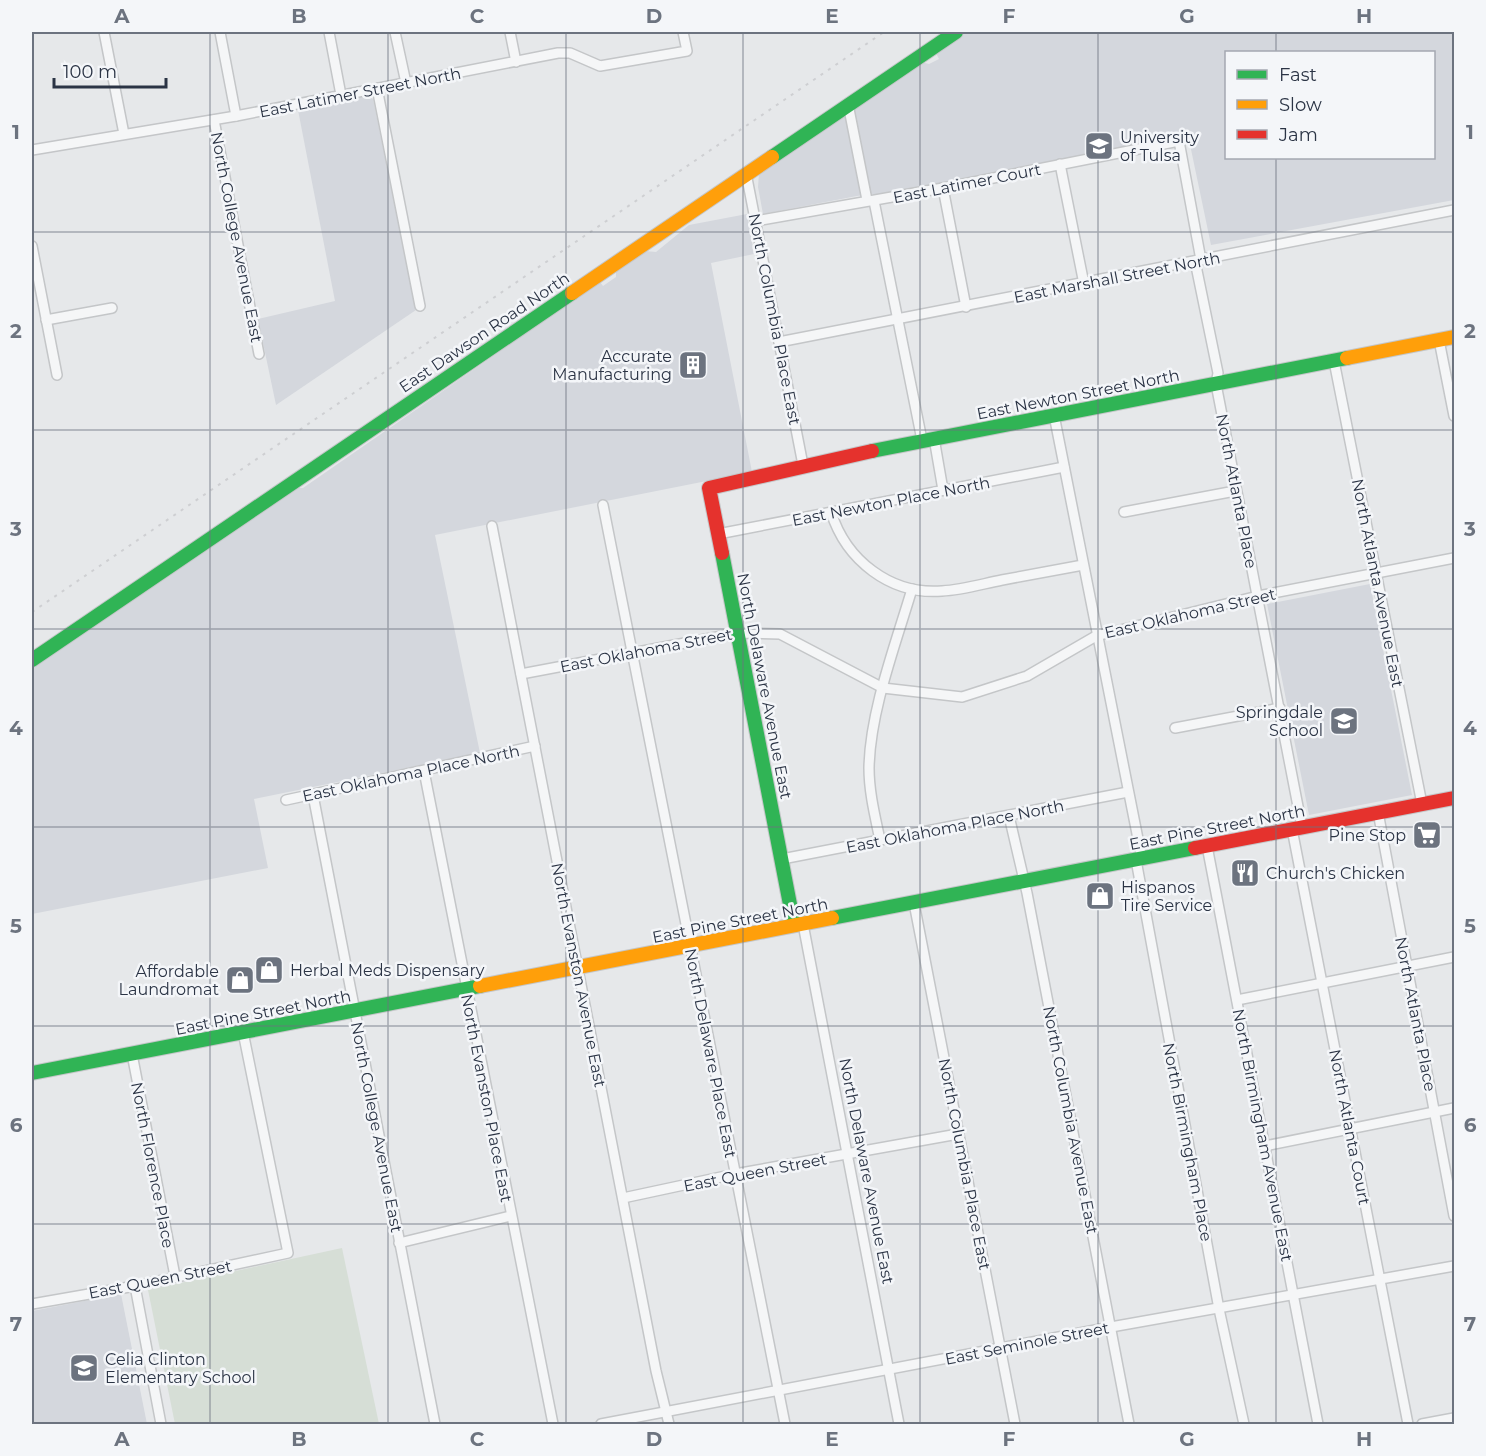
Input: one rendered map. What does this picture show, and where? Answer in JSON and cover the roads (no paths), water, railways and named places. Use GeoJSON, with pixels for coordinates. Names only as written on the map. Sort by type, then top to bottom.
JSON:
{"type":"FeatureCollection","features":[{"type":"Feature","properties":{"kind":"street"},"geometry":{"type":"LineString","coordinates":[[104,32],[124,134]]}},
{"type":"Feature","properties":{"kind":"street","name":"North College Avenue East"},"geometry":{"type":"LineString","coordinates":[[220,32],[236,116]]}},
{"type":"Feature","properties":{"kind":"street"},"geometry":{"type":"LineString","coordinates":[[329,32],[341,95]]}},
{"type":"Feature","properties":{"kind":"street"},"geometry":{"type":"LineString","coordinates":[[395,32],[406,83]]}},
{"type":"Feature","properties":{"kind":"street"},"geometry":{"type":"LineString","coordinates":[[510,32],[516,62]]}},
{"type":"Feature","properties":{"kind":"street","name":"East Latimer Street North"},"geometry":{"type":"LineString","coordinates":[[32,150],[236,116],[558,52],[570,52],[600,66],[687,51],[683,32]]}},
{"type":"Feature","properties":{"kind":"street","name":"East Dawson Road North"},"geometry":{"type":"LineString","coordinates":[[32,660],[746,173],[957,32]]}},
{"type":"Feature","properties":{"kind":"street"},"geometry":{"type":"LineString","coordinates":[[377,88],[420,306]]}},
{"type":"Feature","properties":{"kind":"street"},"geometry":{"type":"LineString","coordinates":[[848,104],[898,319],[943,490]]}},
{"type":"Feature","properties":{"kind":"street","name":"North College Avenue East"},"geometry":{"type":"LineString","coordinates":[[214,120],[259,354]]}},
{"type":"Feature","properties":{"kind":"street","name":"East Latimer Court"},"geometry":{"type":"LineString","coordinates":[[756,221],[943,188],[1179,141]]}},
{"type":"Feature","properties":{"kind":"street","name":"North Atlanta Place"},"geometry":{"type":"LineString","coordinates":[[1179,141],[1218,373],[1216,384],[1235,491],[1280,708],[1297,828]]}},
{"type":"Feature","properties":{"kind":"street"},"geometry":{"type":"LineString","coordinates":[[1060,164],[1084,284]]}},
{"type":"Feature","properties":{"kind":"street","name":"North Columbia Place East"},"geometry":{"type":"LineString","coordinates":[[746,173],[803,465]]}},
{"type":"Feature","properties":{"kind":"street"},"geometry":{"type":"LineString","coordinates":[[943,188],[966,307]]}},
{"type":"Feature","properties":{"kind":"street","name":"East Marshall Street North"},"geometry":{"type":"LineString","coordinates":[[779,342],[1455,210]]}},
{"type":"Feature","properties":{"kind":"street"},"geometry":{"type":"LineString","coordinates":[[32,246],[57,375]]}},
{"type":"Feature","properties":{"kind":"street"},"geometry":{"type":"LineString","coordinates":[[46,320],[112,308]]}},
{"type":"Feature","properties":{"kind":"street","name":"East Newton Street North"},"geometry":{"type":"LineString","coordinates":[[709,488],[803,465],[928,439],[1455,337]]}},
{"type":"Feature","properties":{"kind":"street"},"geometry":{"type":"LineString","coordinates":[[1439,340],[1455,416]]}},
{"type":"Feature","properties":{"kind":"street","name":"North Atlanta Avenue East"},"geometry":{"type":"LineString","coordinates":[[1334,361],[1422,804]]}},
{"type":"Feature","properties":{"kind":"street","name":"North Birmingham Place"},"geometry":{"type":"LineString","coordinates":[[1054,415],[1128,792],[1219,1309],[1244,1425]]}},
{"type":"Feature","properties":{"kind":"street","name":"East Newton Place North"},"geometry":{"type":"LineString","coordinates":[[718,534],[1064,467]]}},
{"type":"Feature","properties":{"kind":"street","name":"North Delaware Avenue East"},"geometry":{"type":"LineString","coordinates":[[709,488],[782,859],[799,925],[899,1425]]}},
{"type":"Feature","properties":{"kind":"street"},"geometry":{"type":"LineString","coordinates":[[1124,512],[1235,491]]}},
{"type":"Feature","properties":{"kind":"street","name":"North Delaware Place East"},"geometry":{"type":"LineString","coordinates":[[603,505],[784,1425]]}},
{"type":"Feature","properties":{"kind":"street"},"geometry":{"type":"LineString","coordinates":[[831,512],[836,530],[855,558],[887,580],[912,589],[943,591],[1083,565]]}},
{"type":"Feature","properties":{"kind":"street","name":"North Evanston Avenue East"},"geometry":{"type":"LineString","coordinates":[[492,526],[656,1371],[669,1425]]}},
{"type":"Feature","properties":{"kind":"street","name":"East Oklahoma Street"},"geometry":{"type":"LineString","coordinates":[[521,674],[738,633],[780,634],[883,688],[962,697],[1027,676],[1096,636],[1258,596],[1455,558]]}},
{"type":"Feature","properties":{"kind":"street"},"geometry":{"type":"LineString","coordinates":[[880,840],[871,797],[869,765],[883,688],[912,589]]}},
{"type":"Feature","properties":{"kind":"street"},"geometry":{"type":"LineString","coordinates":[[1175,728],[1280,708]]}},
{"type":"Feature","properties":{"kind":"street","name":"East Oklahoma Place North"},"geometry":{"type":"LineString","coordinates":[[286,800],[535,746]]}},
{"type":"Feature","properties":{"kind":"street","name":"North Evanston Place East"},"geometry":{"type":"LineString","coordinates":[[424,771],[553,1425]]}},
{"type":"Feature","properties":{"kind":"street","name":"East Oklahoma Place North"},"geometry":{"type":"LineString","coordinates":[[782,859],[1128,792]]}},
{"type":"Feature","properties":{"kind":"street","name":"North College Avenue East"},"geometry":{"type":"LineString","coordinates":[[313,795],[435,1425]]}},
{"type":"Feature","properties":{"kind":"street","name":"East Pine Street North"},"geometry":{"type":"LineString","coordinates":[[32,1073],[1455,798]]}},
{"type":"Feature","properties":{"kind":"street","name":"North Atlanta Place"},"geometry":{"type":"LineString","coordinates":[[1378,812],[1455,1216]]}},
{"type":"Feature","properties":{"kind":"street","name":"North Columbia Avenue East"},"geometry":{"type":"LineString","coordinates":[[1009,816],[1129,1425]]}},
{"type":"Feature","properties":{"kind":"street","name":"North Atlanta Court"},"geometry":{"type":"LineString","coordinates":[[1297,828],[1322,983],[1352,1127],[1408,1425]]}},
{"type":"Feature","properties":{"kind":"street","name":"North Birmingham Avenue East"},"geometry":{"type":"LineString","coordinates":[[1207,846],[1295,1295],[1318,1425]]}},
{"type":"Feature","properties":{"kind":"street","name":"North Columbia Place East"},"geometry":{"type":"LineString","coordinates":[[914,903],[1015,1425]]}},
{"type":"Feature","properties":{"kind":"street"},"geometry":{"type":"LineString","coordinates":[[1237,1000],[1455,957]]}},
{"type":"Feature","properties":{"kind":"street","name":"East Queen Street"},"geometry":{"type":"LineString","coordinates":[[32,1304],[135,1286],[288,1253],[243,1032]]}},
{"type":"Feature","properties":{"kind":"street","name":"North Florence Place"},"geometry":{"type":"LineString","coordinates":[[132,1054],[175,1276]]}},
{"type":"Feature","properties":{"kind":"street"},"geometry":{"type":"LineString","coordinates":[[1265,1146],[1455,1108]]}},
{"type":"Feature","properties":{"kind":"street","name":"East Queen Street"},"geometry":{"type":"LineString","coordinates":[[622,1198],[735,1174],[958,1134]]}},
{"type":"Feature","properties":{"kind":"street"},"geometry":{"type":"LineString","coordinates":[[399,1243],[510,1216]]}},
{"type":"Feature","properties":{"kind":"street","name":"East Seminole Street"},"geometry":{"type":"LineString","coordinates":[[601,1425],[1111,1327],[1295,1295],[1379,1277],[1455,1266]]}},
{"type":"Feature","properties":{"kind":"street"},"geometry":{"type":"LineString","coordinates":[[135,1286],[161,1425]]}},
{"type":"Feature","properties":{"kind":"street"},"geometry":{"type":"LineString","coordinates":[[1422,1425],[1455,1418]]}},
{"type":"Feature","properties":{"kind":"railway"},"geometry":{"type":"LineString","coordinates":[[32,612],[884,32]]}},
{"type":"Feature","properties":{"kind":"place","name":"University of Tulsa"},"geometry":{"type":"Point","coordinates":[1099,146]}},
{"type":"Feature","properties":{"kind":"place","name":"Accurate Manufacturing"},"geometry":{"type":"Point","coordinates":[693,365]}},
{"type":"Feature","properties":{"kind":"place","name":"Springdale School"},"geometry":{"type":"Point","coordinates":[1344,721]}},
{"type":"Feature","properties":{"kind":"place","name":"Pine Stop"},"geometry":{"type":"Point","coordinates":[1427,835]}},
{"type":"Feature","properties":{"kind":"place","name":"Church's Chicken"},"geometry":{"type":"Point","coordinates":[1245,873]}},
{"type":"Feature","properties":{"kind":"place","name":"Hispanos Tire Service"},"geometry":{"type":"Point","coordinates":[1100,896]}},
{"type":"Feature","properties":{"kind":"place","name":"Herbal Meds Dispensary"},"geometry":{"type":"Point","coordinates":[269,970]}},
{"type":"Feature","properties":{"kind":"place","name":"Affordable Laundromat"},"geometry":{"type":"Point","coordinates":[240,980]}},
{"type":"Feature","properties":{"kind":"place","name":"Celia Clinton Elementary School"},"geometry":{"type":"Point","coordinates":[84,1368]}}]}
